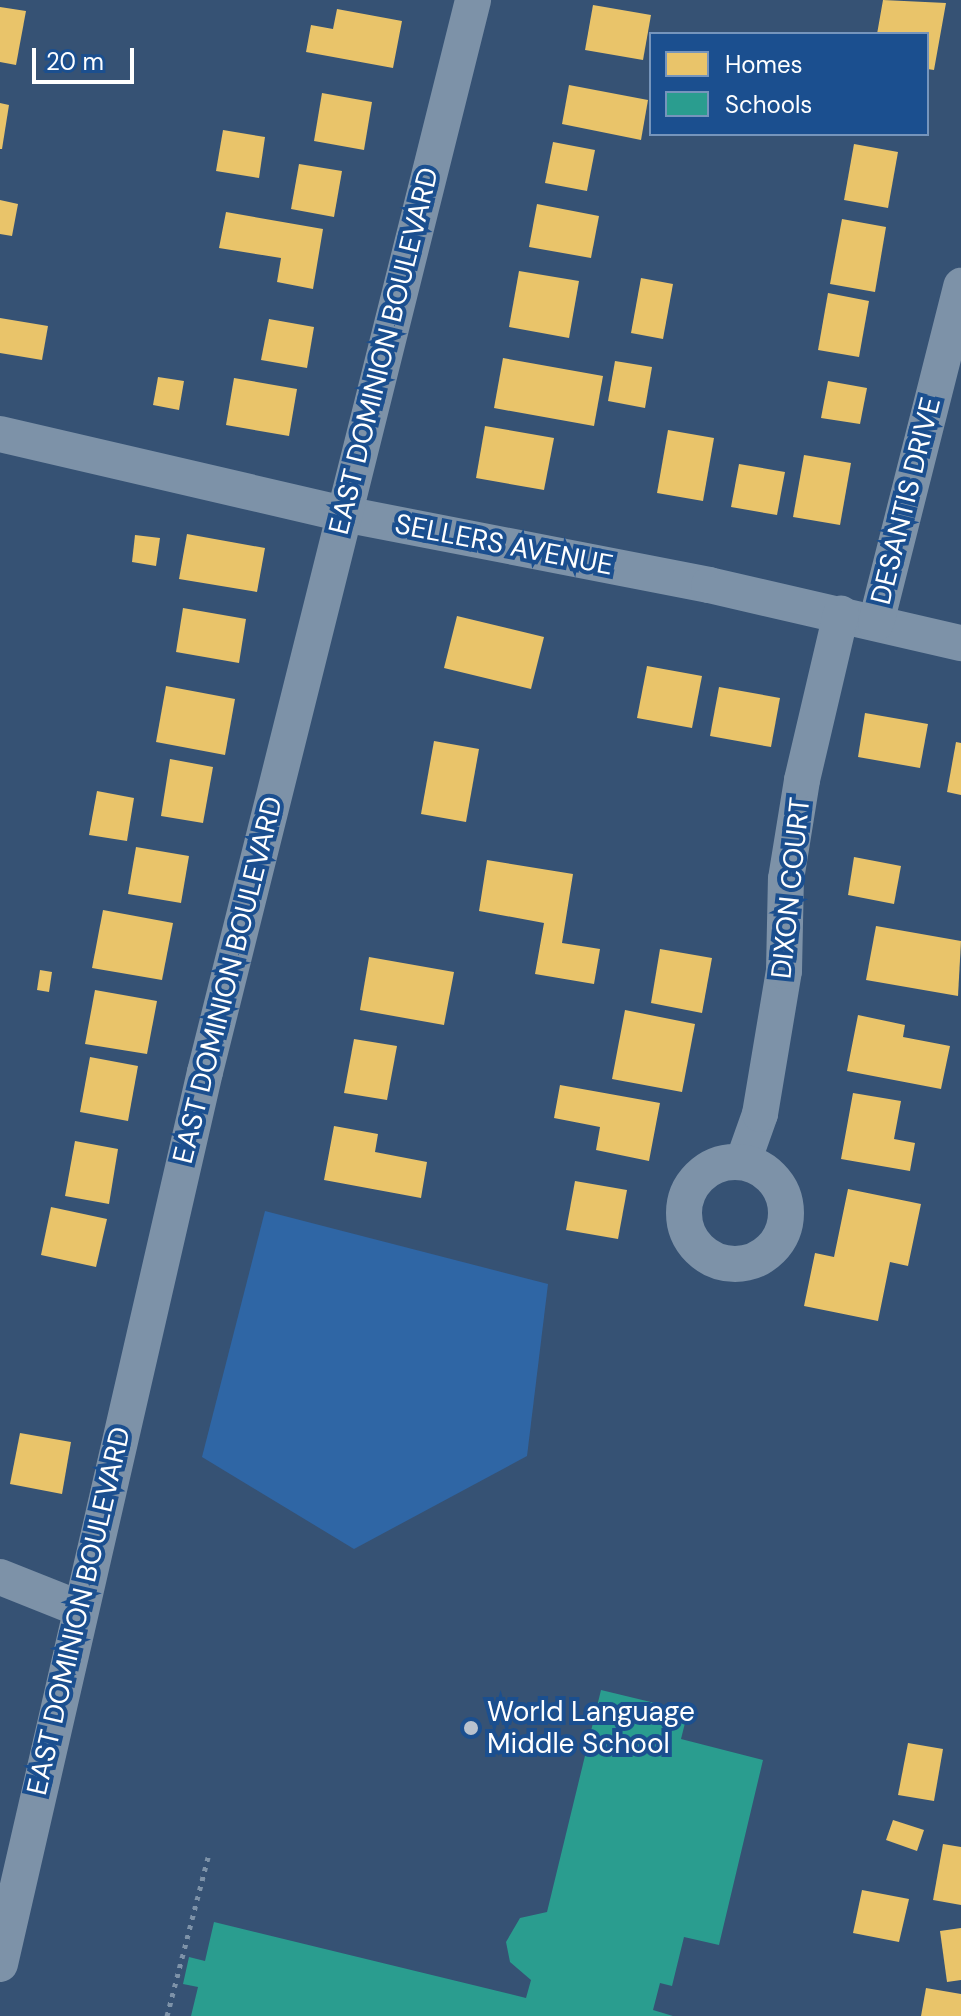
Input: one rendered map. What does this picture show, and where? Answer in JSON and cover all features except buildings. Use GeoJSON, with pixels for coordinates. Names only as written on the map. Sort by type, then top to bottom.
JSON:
{"type":"FeatureCollection","features":[{"type":"Feature","properties":{"kind":"street","name":"EAST DOMINION BOULEVARD"},"geometry":{"type":"LineString","coordinates":[[0,1964],[78,1608],[344,514],[473,0]]}},
{"type":"Feature","properties":{"kind":"street","name":"DESANTIS DRIVE"},"geometry":{"type":"LineString","coordinates":[[876,623],[961,286]]}},
{"type":"Feature","properties":{"kind":"street","name":"SELLERS AVENUE"},"geometry":{"type":"LineString","coordinates":[[0,434],[344,514],[841,614],[961,643]]}},
{"type":"Feature","properties":{"kind":"street","name":"DIXON COURT"},"geometry":{"type":"LineString","coordinates":[[743,1162],[760,1114],[784,971],[786,879],[802,780],[841,614]]}},
{"type":"Feature","properties":{"kind":"street"},"geometry":{"type":"LineString","coordinates":[[0,1577],[78,1608]]}},
{"type":"Feature","properties":{"kind":"path"},"geometry":{"type":"LineString","coordinates":[[167,2016],[208,1857]]}},
{"type":"Feature","properties":{"kind":"shaded area"},"geometry":{"type":"Polygon","coordinates":[[[265,1211],[548,1284],[527,1456],[354,1549],[202,1457],[265,1211]]]}},
{"type":"Feature","properties":{"kind":"place","name":"World Language Middle School"},"geometry":{"type":"Point","coordinates":[471,1728]}}]}
